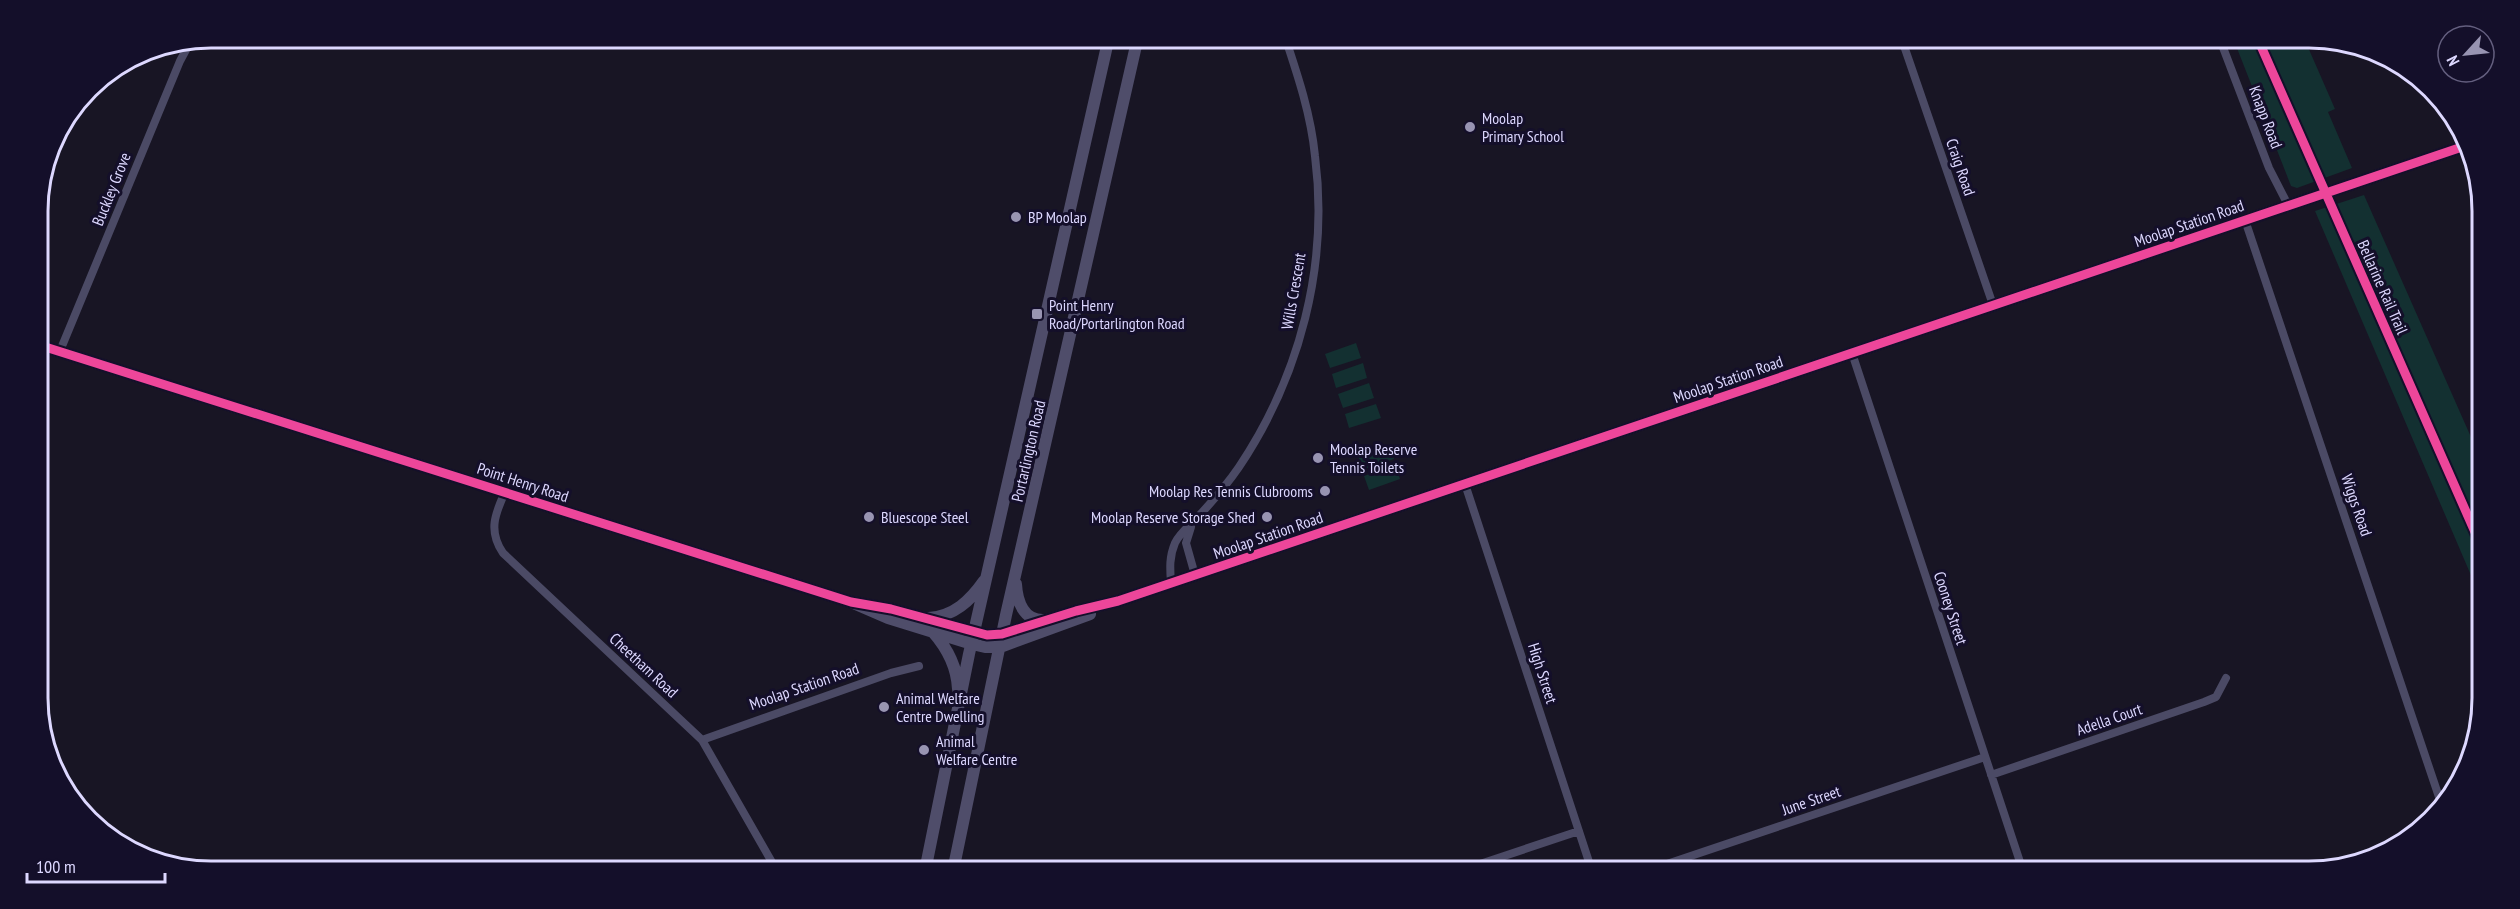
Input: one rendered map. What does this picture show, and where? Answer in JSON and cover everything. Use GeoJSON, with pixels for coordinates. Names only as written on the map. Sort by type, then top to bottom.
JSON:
{"type":"FeatureCollection","features":[{"type":"Feature","properties":{"kind":"street","name":"Portarlington Road"},"geometry":{"type":"LineString","coordinates":[[927,861],[958,705],[1107,48]]}},
{"type":"Feature","properties":{"kind":"street","name":"Portarlington Road"},"geometry":{"type":"LineString","coordinates":[[955,861],[1002,634],[1136,48]]}},
{"type":"Feature","properties":{"kind":"street","name":"Wills Crescent"},"geometry":{"type":"LineString","coordinates":[[1171,583],[1170,560],[1175,544],[1182,532],[1234,474],[1267,418],[1297,350],[1311,293],[1318,234],[1315,154],[1301,85],[1288,48]]}},
{"type":"Feature","properties":{"kind":"street","name":"Craig Road"},"geometry":{"type":"LineString","coordinates":[[1904,48],[1993,305]]}},
{"type":"Feature","properties":{"kind":"street","name":"Knapp Road"},"geometry":{"type":"LineString","coordinates":[[2223,48],[2269,168],[2288,206]]}},
{"type":"Feature","properties":{"kind":"street","name":"Buckley Grove"},"geometry":{"type":"LineString","coordinates":[[60,351],[186,50]]}},
{"type":"Feature","properties":{"kind":"street","name":"Moolap Station Road"},"geometry":{"type":"LineString","coordinates":[[1002,634],[1195,576],[2459,148]]}},
{"type":"Feature","properties":{"kind":"street","name":"Wiggs Road"},"geometry":{"type":"LineString","coordinates":[[2245,220],[2439,796]]}},
{"type":"Feature","properties":{"kind":"street","name":"Point Henry Road"},"geometry":{"type":"LineString","coordinates":[[48,348],[851,602],[924,618],[1000,647]]}},
{"type":"Feature","properties":{"kind":"street","name":"Cooney Street"},"geometry":{"type":"LineString","coordinates":[[1852,353],[2020,861]]}},
{"type":"Feature","properties":{"kind":"street","name":"High Street"},"geometry":{"type":"LineString","coordinates":[[1465,484],[1589,861]]}},
{"type":"Feature","properties":{"kind":"street","name":"Cheetham Road"},"geometry":{"type":"LineString","coordinates":[[505,492],[493,522],[494,534],[503,553],[702,740],[771,861]]}},
{"type":"Feature","properties":{"kind":"street"},"geometry":{"type":"LineString","coordinates":[[1192,523],[1186,543],[1195,576]]}},
{"type":"Feature","properties":{"kind":"street"},"geometry":{"type":"LineString","coordinates":[[924,618],[945,615],[963,606],[987,577]]}},
{"type":"Feature","properties":{"kind":"street"},"geometry":{"type":"LineString","coordinates":[[1015,580],[1018,600],[1024,611],[1035,620],[1048,620]]}},
{"type":"Feature","properties":{"kind":"street","name":"Moolap Station Road"},"geometry":{"type":"LineString","coordinates":[[1000,647],[1079,619],[1118,601]]}},
{"type":"Feature","properties":{"kind":"street","name":"Point Henry Road"},"geometry":{"type":"LineString","coordinates":[[851,602],[888,618],[933,632],[973,638],[1002,634]]}},
{"type":"Feature","properties":{"kind":"street"},"geometry":{"type":"LineString","coordinates":[[933,632],[943,643],[956,670],[958,705]]}},
{"type":"Feature","properties":{"kind":"street","name":"Moolap Station Road"},"geometry":{"type":"LineString","coordinates":[[702,740],[891,673],[919,666]]}},
{"type":"Feature","properties":{"kind":"street","name":"Adella Court"},"geometry":{"type":"LineString","coordinates":[[1991,775],[2216,697],[2226,678]]}},
{"type":"Feature","properties":{"kind":"street","name":"June Street"},"geometry":{"type":"LineString","coordinates":[[1676,861],[1985,757]]}},
{"type":"Feature","properties":{"kind":"street"},"geometry":{"type":"LineString","coordinates":[[1489,861],[1579,831]]}},
{"type":"Feature","properties":{"kind":"green space"},"geometry":{"type":"Polygon","coordinates":[[[2237,48],[2308,48],[2335,109],[2328,112],[2352,168],[2297,188],[2291,186],[2237,48]]]}},
{"type":"Feature","properties":{"kind":"green space"},"geometry":{"type":"Polygon","coordinates":[[[2364,195],[2472,439],[2472,578],[2315,211],[2364,195]]]}},
{"type":"Feature","properties":{"kind":"green space"},"geometry":{"type":"Polygon","coordinates":[[[1356,343],[1361,358],[1330,368],[1325,354],[1356,343]]]}},
{"type":"Feature","properties":{"kind":"green space"},"geometry":{"type":"Polygon","coordinates":[[[1363,363],[1367,378],[1336,388],[1332,374],[1363,363]]]}},
{"type":"Feature","properties":{"kind":"green space"},"geometry":{"type":"Polygon","coordinates":[[[1369,383],[1374,398],[1343,408],[1338,394],[1369,383]]]}},
{"type":"Feature","properties":{"kind":"green space"},"geometry":{"type":"Polygon","coordinates":[[[1376,404],[1381,418],[1349,428],[1345,414],[1376,404]]]}},
{"type":"Feature","properties":{"kind":"green space"},"geometry":{"type":"Polygon","coordinates":[[[1389,445],[1394,459],[1362,470],[1358,455],[1389,445]]]}},
{"type":"Feature","properties":{"kind":"green space"},"geometry":{"type":"Polygon","coordinates":[[[1395,465],[1400,479],[1369,490],[1364,476],[1395,465]]]}},
{"type":"Feature","properties":{"kind":"cycle path","name":"Bellarine Rail Trail"},"geometry":{"type":"LineString","coordinates":[[2262,48],[2472,525]]}},
{"type":"Feature","properties":{"kind":"cycle path"},"geometry":{"type":"LineString","coordinates":[[48,348],[851,602],[891,609],[987,635],[1002,634],[1076,611],[1118,601],[2459,148]]}},
{"type":"Feature","properties":{"kind":"place","name":"Moolap Primary School"},"geometry":{"type":"Point","coordinates":[1470,127]}},
{"type":"Feature","properties":{"kind":"place","name":"BP Moolap"},"geometry":{"type":"Point","coordinates":[1016,217]}},
{"type":"Feature","properties":{"kind":"place","name":"Point Henry Road/Portarlington Road"},"geometry":{"type":"Point","coordinates":[1037,314]}},
{"type":"Feature","properties":{"kind":"place","name":"Moolap Reserve Tennis Toilets"},"geometry":{"type":"Point","coordinates":[1318,458]}},
{"type":"Feature","properties":{"kind":"place","name":"Moolap Res Tennis Clubrooms"},"geometry":{"type":"Point","coordinates":[1325,491]}},
{"type":"Feature","properties":{"kind":"place","name":"Bluescope Steel"},"geometry":{"type":"Point","coordinates":[869,517]}},
{"type":"Feature","properties":{"kind":"place","name":"Moolap Reserve Storage Shed"},"geometry":{"type":"Point","coordinates":[1267,517]}},
{"type":"Feature","properties":{"kind":"place","name":"Animal Welfare Centre Dwelling"},"geometry":{"type":"Point","coordinates":[884,707]}},
{"type":"Feature","properties":{"kind":"place","name":"Animal Welfare Centre"},"geometry":{"type":"Point","coordinates":[924,750]}}]}
